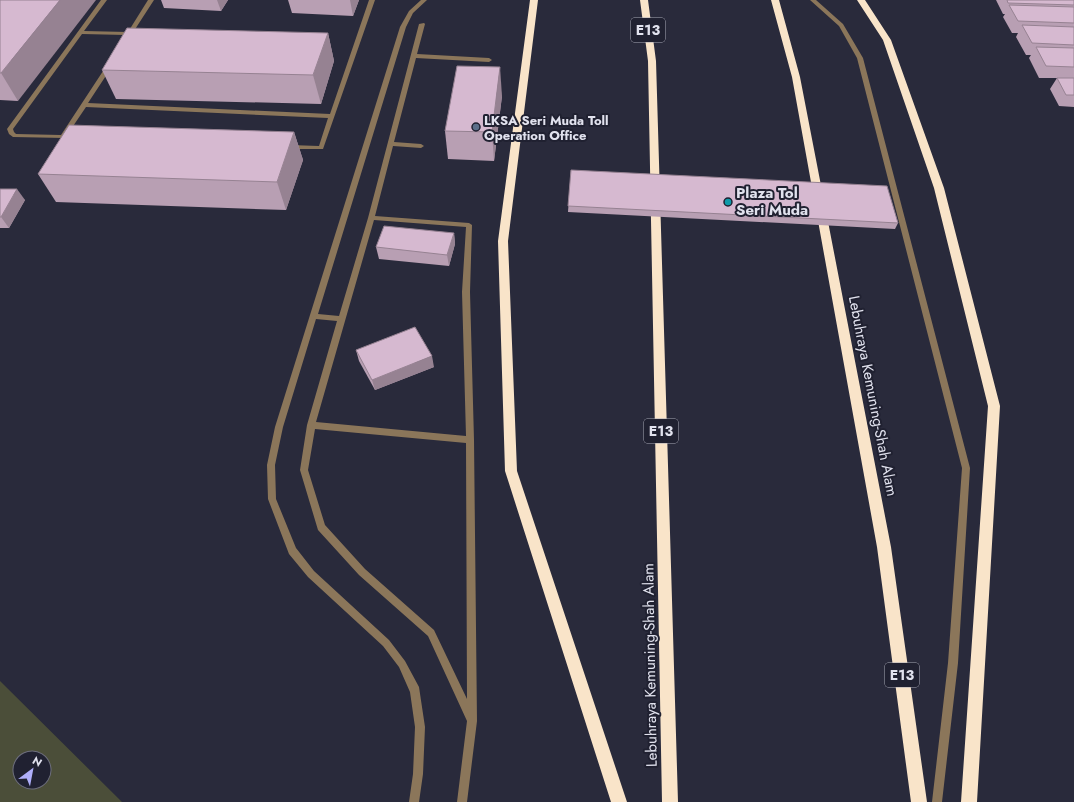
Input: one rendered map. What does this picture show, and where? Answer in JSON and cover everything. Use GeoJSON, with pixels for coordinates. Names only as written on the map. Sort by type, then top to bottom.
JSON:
{"type":"FeatureCollection","features":[{"type":"Feature","properties":{"kind":"highway"},"geometry":{"type":"LineString","coordinates":[[534,0],[503,241],[511,471],[619,802]]}},
{"type":"Feature","properties":{"kind":"highway","name":"Lebuhraya Kemuning-Shah Alam"},"geometry":{"type":"LineString","coordinates":[[644,0],[652,61],[670,802]]}},
{"type":"Feature","properties":{"kind":"highway","name":"Lebuhraya Kemuning-Shah Alam"},"geometry":{"type":"LineString","coordinates":[[776,0],[796,77],[884,548],[919,802]]}},
{"type":"Feature","properties":{"kind":"highway"},"geometry":{"type":"LineString","coordinates":[[861,0],[888,40],[939,188],[994,406],[970,802]]}},
{"type":"Feature","properties":{"kind":"lane"},"geometry":{"type":"LineString","coordinates":[[71,137],[16,136],[11,133],[10,129],[104,0]]}},
{"type":"Feature","properties":{"kind":"lane"},"geometry":{"type":"LineString","coordinates":[[125,40],[151,0]]}},
{"type":"Feature","properties":{"kind":"lane"},"geometry":{"type":"LineString","coordinates":[[282,147],[321,148],[372,0]]}},
{"type":"Feature","properties":{"kind":"lane"},"geometry":{"type":"LineString","coordinates":[[414,802],[418,774],[420,726],[415,691],[402,664],[386,643],[311,574],[292,551],[272,499],[271,466],[279,427],[403,27],[412,12],[424,0]]}},
{"type":"Feature","properties":{"kind":"lane"},"geometry":{"type":"LineString","coordinates":[[813,0],[841,25],[860,58],[966,468],[953,664],[937,802]]}},
{"type":"Feature","properties":{"kind":"lane"},"geometry":{"type":"LineString","coordinates":[[422,24],[371,218],[311,425],[304,470],[321,526],[362,572],[431,634],[472,721]]}},
{"type":"Feature","properties":{"kind":"lane"},"geometry":{"type":"LineString","coordinates":[[80,32],[130,34]]}},
{"type":"Feature","properties":{"kind":"lane"},"geometry":{"type":"LineString","coordinates":[[414,56],[489,60]]}},
{"type":"Feature","properties":{"kind":"lane"},"geometry":{"type":"LineString","coordinates":[[63,137],[113,60]]}},
{"type":"Feature","properties":{"kind":"lane"},"geometry":{"type":"LineString","coordinates":[[83,105],[332,116]]}},
{"type":"Feature","properties":{"kind":"lane"},"geometry":{"type":"LineString","coordinates":[[390,144],[421,146]]}},
{"type":"Feature","properties":{"kind":"lane"},"geometry":{"type":"LineString","coordinates":[[371,218],[469,225],[466,292],[470,440],[472,721],[462,802]]}},
{"type":"Feature","properties":{"kind":"lane"},"geometry":{"type":"LineString","coordinates":[[314,316],[342,319]]}},
{"type":"Feature","properties":{"kind":"lane"},"geometry":{"type":"LineString","coordinates":[[311,425],[470,440]]}},
{"type":"Feature","properties":{"kind":"green space"},"geometry":{"type":"Polygon","coordinates":[[[0,681],[122,802],[0,802],[0,681]]]}},
{"type":"Feature","properties":{"kind":"building"},"geometry":{"type":"Polygon","coordinates":[[[0,0],[60,0],[1,73],[0,73],[0,0]]]}},
{"type":"Feature","properties":{"kind":"building"},"geometry":{"type":"Polygon","coordinates":[[[1007,0],[1074,0],[1074,5],[1008,3],[1007,0]]]}},
{"type":"Feature","properties":{"kind":"building"},"geometry":{"type":"Polygon","coordinates":[[[1009,5],[1074,7],[1074,23],[1018,21],[1009,5]]]}},
{"type":"Feature","properties":{"kind":"building"},"geometry":{"type":"Polygon","coordinates":[[[1022,25],[1074,27],[1074,45],[1032,43],[1022,25]]]}},
{"type":"Feature","properties":{"kind":"building"},"geometry":{"type":"Polygon","coordinates":[[[127,28],[328,33],[313,75],[102,70],[127,28]]]}},
{"type":"Feature","properties":{"kind":"building"},"geometry":{"type":"Polygon","coordinates":[[[1036,47],[1074,48],[1074,67],[1046,66],[1036,47]]]}},
{"type":"Feature","properties":{"kind":"building"},"geometry":{"type":"Polygon","coordinates":[[[457,66],[500,67],[492,132],[445,131],[457,66]]]}},
{"type":"Feature","properties":{"kind":"building"},"geometry":{"type":"Polygon","coordinates":[[[1057,78],[1074,78],[1074,95],[1066,95],[1057,78]]]}},
{"type":"Feature","properties":{"kind":"building"},"geometry":{"type":"Polygon","coordinates":[[[69,125],[294,132],[277,182],[38,174],[69,125]]]}},
{"type":"Feature","properties":{"kind":"building","name":"Plaza Tol Seri Muda"},"geometry":{"type":"Polygon","coordinates":[[[571,170],[887,186],[898,223],[568,206],[571,170]]]}},
{"type":"Feature","properties":{"kind":"building"},"geometry":{"type":"Polygon","coordinates":[[[0,189],[17,189],[1,217],[0,217],[0,189]]]}},
{"type":"Feature","properties":{"kind":"building"},"geometry":{"type":"Polygon","coordinates":[[[384,226],[454,233],[447,255],[376,247],[384,226]]]}},
{"type":"Feature","properties":{"kind":"building"},"geometry":{"type":"Polygon","coordinates":[[[415,327],[432,356],[372,380],[356,350],[415,327]]]}},
{"type":"Feature","properties":{"kind":"place","name":"LKSA Seri Muda Toll Operation Office"},"geometry":{"type":"Point","coordinates":[476,127]}},
{"type":"Feature","properties":{"kind":"place","name":"Plaza Tol Seri Muda"},"geometry":{"type":"Point","coordinates":[728,202]}}]}
